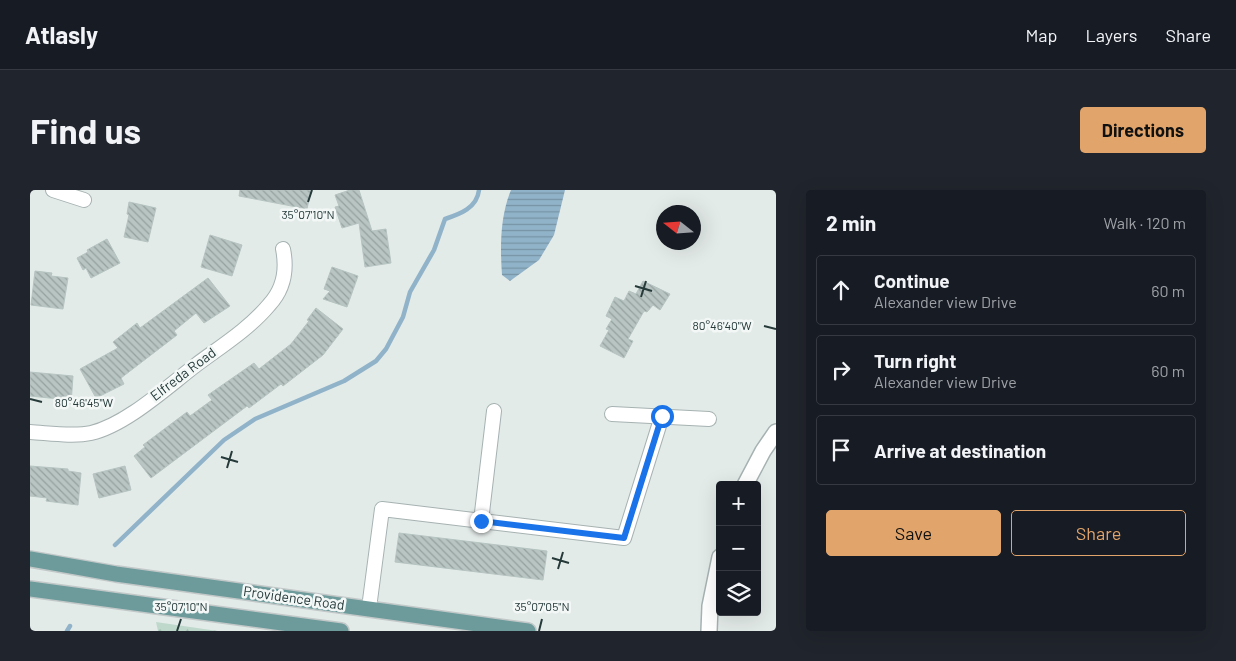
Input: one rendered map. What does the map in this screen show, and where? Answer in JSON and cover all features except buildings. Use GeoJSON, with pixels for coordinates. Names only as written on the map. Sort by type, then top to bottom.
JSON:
{"type":"FeatureCollection","features":[{"type":"Feature","properties":{"kind":"main road","name":"Providence Road"},"geometry":{"type":"LineString","coordinates":[[30,559],[116,574],[528,631]]}},
{"type":"Feature","properties":{"kind":"main road","name":"Providence Road"},"geometry":{"type":"LineString","coordinates":[[30,588],[341,631]]}},
{"type":"Feature","properties":{"kind":"street"},"geometry":{"type":"LineString","coordinates":[[53,190],[84,200]]}},
{"type":"Feature","properties":{"kind":"street","name":"Elfreda Road"},"geometry":{"type":"LineString","coordinates":[[30,432],[57,434],[90,433],[122,420],[248,326],[270,305],[282,285],[286,264],[282,249]]}},
{"type":"Feature","properties":{"kind":"street"},"geometry":{"type":"LineString","coordinates":[[481,521],[494,411]]}},
{"type":"Feature","properties":{"kind":"street"},"geometry":{"type":"LineString","coordinates":[[612,414],[709,418]]}},
{"type":"Feature","properties":{"kind":"street"},"geometry":{"type":"LineString","coordinates":[[370,608],[382,509],[624,538],[662,416]]}},
{"type":"Feature","properties":{"kind":"street"},"geometry":{"type":"LineString","coordinates":[[747,481],[763,451],[776,432]]}},
{"type":"Feature","properties":{"kind":"street"},"geometry":{"type":"LineString","coordinates":[[709,631],[710,606],[717,571]]}},
{"type":"Feature","properties":{"kind":"green space"},"geometry":{"type":"Polygon","coordinates":[[[156,622],[218,631],[158,631],[156,622]]]}},
{"type":"Feature","properties":{"kind":"water"},"geometry":{"type":"Polygon","coordinates":[[[511,190],[565,190],[554,235],[539,260],[510,281],[502,275],[501,242],[507,200],[511,190]]]}},
{"type":"Feature","properties":{"kind":"waterway"},"geometry":{"type":"LineString","coordinates":[[115,545],[224,440],[255,419],[344,381],[376,361],[386,349],[403,317],[410,292],[434,250],[445,219],[471,206],[478,196],[479,190]]}},
{"type":"Feature","properties":{"kind":"waterway"},"geometry":{"type":"LineString","coordinates":[[67,631],[70,626]]}},
{"type":"Feature","properties":{"kind":"route"},"geometry":{"type":"LineString","coordinates":[[481,521],[624,538],[662,416]]}}]}
